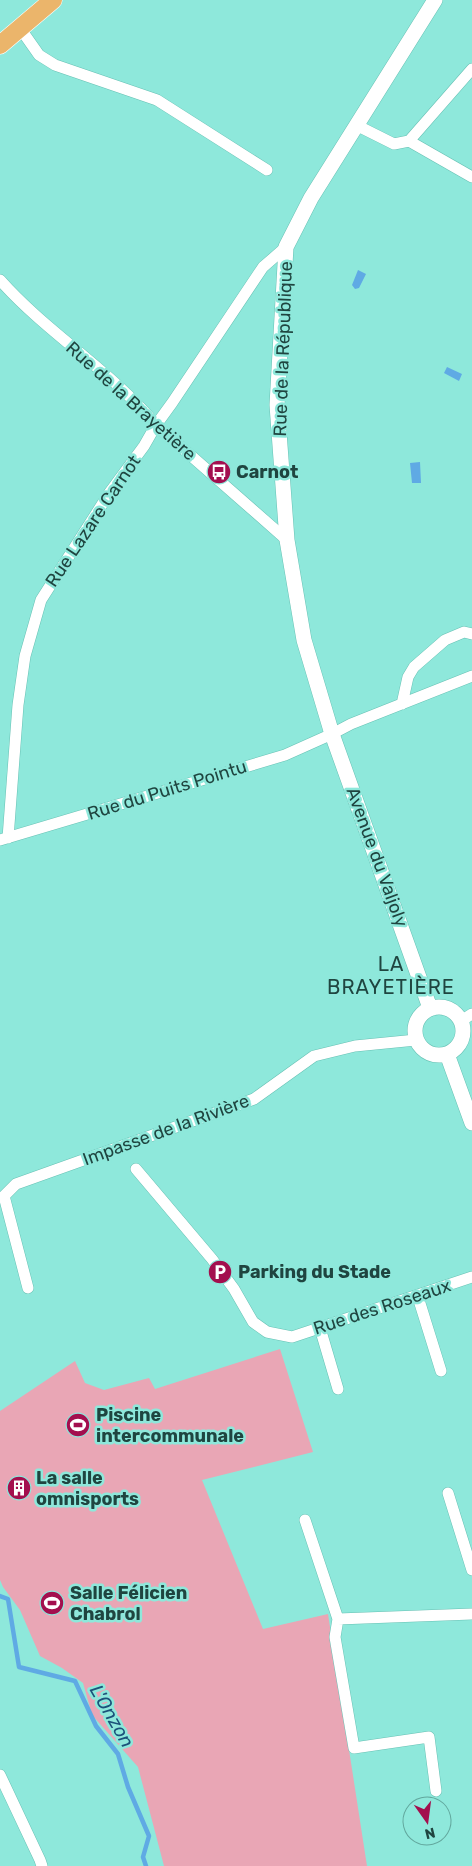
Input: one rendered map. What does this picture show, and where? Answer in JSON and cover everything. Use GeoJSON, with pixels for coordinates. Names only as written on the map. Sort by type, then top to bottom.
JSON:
{"type":"FeatureCollection","features":[{"type":"Feature","properties":{"kind":"main road"},"geometry":{"type":"LineString","coordinates":[[0,45],[53,0]]}},
{"type":"Feature","properties":{"kind":"main road","name":"Rue de la République"},"geometry":{"type":"LineString","coordinates":[[332,734],[304,640],[287,540],[277,405],[286,247],[311,198],[435,0]]}},
{"type":"Feature","properties":{"kind":"main road","name":"Avenue du Valjoly"},"geometry":{"type":"LineString","coordinates":[[332,734],[430,1008]]}},
{"type":"Feature","properties":{"kind":"main road"},"geometry":{"type":"LineString","coordinates":[[445,1007],[467,1017],[463,1029],[463,1037],[459,1045],[447,1054],[431,1054],[420,1046],[416,1040],[416,1025],[424,1012],[430,1008],[445,1007]]}},
{"type":"Feature","properties":{"kind":"main road"},"geometry":{"type":"LineString","coordinates":[[447,1054],[472,1123]]}},
{"type":"Feature","properties":{"kind":"street"},"geometry":{"type":"LineString","coordinates":[[20,28],[39,55],[55,65],[157,100],[267,170]]}},
{"type":"Feature","properties":{"kind":"street"},"geometry":{"type":"LineString","coordinates":[[356,125],[394,144],[409,141],[472,69]]}},
{"type":"Feature","properties":{"kind":"street"},"geometry":{"type":"LineString","coordinates":[[409,141],[472,177]]}},
{"type":"Feature","properties":{"kind":"street","name":"Rue Lazare Carnot"},"geometry":{"type":"LineString","coordinates":[[4,839],[25,656],[41,600],[110,492],[144,446],[156,425],[264,267],[286,247]]}},
{"type":"Feature","properties":{"kind":"street","name":"Rue de la Brayetière"},"geometry":{"type":"LineString","coordinates":[[0,280],[17,300],[137,403],[156,425],[287,540]]}},
{"type":"Feature","properties":{"kind":"street"},"geometry":{"type":"LineString","coordinates":[[402,704],[408,677],[414,667],[445,640],[464,632],[472,634]]}},
{"type":"Feature","properties":{"kind":"street","name":"Rue du Puits Pointu"},"geometry":{"type":"LineString","coordinates":[[4,839],[284,755],[351,724],[472,676]]}},
{"type":"Feature","properties":{"kind":"street","name":"Impasse de la Rivière"},"geometry":{"type":"LineString","coordinates":[[28,1288],[4,1196],[16,1184],[254,1099],[314,1056],[354,1046],[416,1040]]}},
{"type":"Feature","properties":{"kind":"street","name":"Rue des Roseaux"},"geometry":{"type":"LineString","coordinates":[[136,1169],[212,1259],[234,1289],[253,1322],[267,1332],[292,1337],[418,1297],[472,1277]]}},
{"type":"Feature","properties":{"kind":"street"},"geometry":{"type":"LineString","coordinates":[[418,1297],[441,1371]]}},
{"type":"Feature","properties":{"kind":"street"},"geometry":{"type":"LineString","coordinates":[[320,1328],[338,1389]]}},
{"type":"Feature","properties":{"kind":"street"},"geometry":{"type":"LineString","coordinates":[[448,1493],[472,1570]]}},
{"type":"Feature","properties":{"kind":"street"},"geometry":{"type":"LineString","coordinates":[[305,1520],[338,1619],[335,1637],[354,1748],[429,1737],[436,1791]]}},
{"type":"Feature","properties":{"kind":"street"},"geometry":{"type":"LineString","coordinates":[[338,1619],[472,1614]]}},
{"type":"Feature","properties":{"kind":"street"},"geometry":{"type":"LineString","coordinates":[[0,1775],[42,1866]]}},
{"type":"Feature","properties":{"kind":"shaded area"},"geometry":{"type":"Polygon","coordinates":[[[280,1349],[313,1452],[202,1480],[263,1629],[328,1614],[367,1866],[164,1866],[138,1767],[92,1715],[83,1683],[62,1668],[40,1656],[20,1610],[0,1580],[0,1411],[75,1361],[85,1383],[104,1390],[149,1378],[155,1389],[280,1349]]]}},
{"type":"Feature","properties":{"kind":"water"},"geometry":{"type":"Polygon","coordinates":[[[358,270],[366,274],[359,288],[355,289],[352,285],[358,270]]]}},
{"type":"Feature","properties":{"kind":"water"},"geometry":{"type":"Polygon","coordinates":[[[447,367],[462,374],[459,381],[444,373],[447,367]]]}},
{"type":"Feature","properties":{"kind":"water"},"geometry":{"type":"Polygon","coordinates":[[[420,462],[421,483],[412,483],[410,463],[420,462]]]}},
{"type":"Feature","properties":{"kind":"waterway","name":"L'Onzon"},"geometry":{"type":"LineString","coordinates":[[0,1596],[8,1599],[19,1667],[75,1681],[96,1726],[118,1754],[128,1787],[149,1836],[143,1857],[146,1866]]}},
{"type":"Feature","properties":{"kind":"place","name":"Carnot"},"geometry":{"type":"Point","coordinates":[219,472]}},
{"type":"Feature","properties":{"kind":"place","name":"Parking du Stade"},"geometry":{"type":"Point","coordinates":[220,1272]}},
{"type":"Feature","properties":{"kind":"place","name":"Piscine intercommunale"},"geometry":{"type":"Point","coordinates":[78,1425]}},
{"type":"Feature","properties":{"kind":"place","name":"La salle omnisports"},"geometry":{"type":"Point","coordinates":[19,1488]}},
{"type":"Feature","properties":{"kind":"place","name":"Salle Félicien Chabrol"},"geometry":{"type":"Point","coordinates":[52,1603]}},
{"type":"Feature","properties":{"kind":"district","name":"LA BRAYETIÈRE"},"geometry":{"type":"Point","coordinates":[391,976]}}]}
